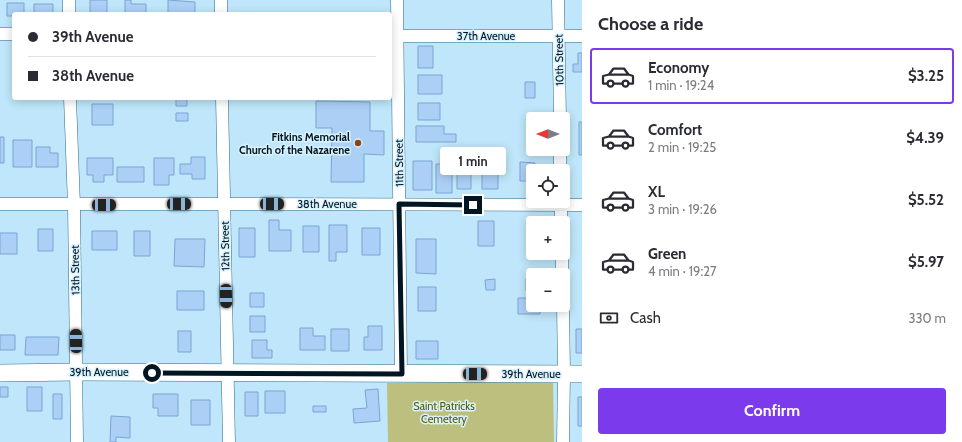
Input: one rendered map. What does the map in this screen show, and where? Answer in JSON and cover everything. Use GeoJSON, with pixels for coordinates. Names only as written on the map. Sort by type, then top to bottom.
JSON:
{"type":"FeatureCollection","features":[{"type":"Feature","properties":{"kind":"street"},"geometry":{"type":"LineString","coordinates":[[69,0],[69,12]]}},
{"type":"Feature","properties":{"kind":"street"},"geometry":{"type":"LineString","coordinates":[[221,0],[221,12]]}},
{"type":"Feature","properties":{"kind":"street","name":"11th Street"},"geometry":{"type":"LineString","coordinates":[[397,0],[394,36],[402,374]]}},
{"type":"Feature","properties":{"kind":"street","name":"10th Street"},"geometry":{"type":"LineString","coordinates":[[558,0],[560,112]]}},
{"type":"Feature","properties":{"kind":"street"},"geometry":{"type":"LineString","coordinates":[[0,34],[12,34]]}},
{"type":"Feature","properties":{"kind":"street","name":"37th Avenue"},"geometry":{"type":"LineString","coordinates":[[394,36],[582,36]]}},
{"type":"Feature","properties":{"kind":"street","name":"13th Street"},"geometry":{"type":"LineString","coordinates":[[70,100],[74,205],[77,442]]}},
{"type":"Feature","properties":{"kind":"street","name":"12th Street"},"geometry":{"type":"LineString","coordinates":[[222,100],[229,442]]}},
{"type":"Feature","properties":{"kind":"street","name":"38th Avenue"},"geometry":{"type":"LineString","coordinates":[[0,204],[526,203]]}},
{"type":"Feature","properties":{"kind":"street","name":"38th Avenue"},"geometry":{"type":"LineString","coordinates":[[570,204],[582,205]]}},
{"type":"Feature","properties":{"kind":"street"},"geometry":{"type":"LineString","coordinates":[[563,312],[563,442]]}},
{"type":"Feature","properties":{"kind":"street","name":"39th Avenue"},"geometry":{"type":"LineString","coordinates":[[0,373],[582,374]]}},
{"type":"Feature","properties":{"kind":"green space","name":"Saint Patricks Cemetery"},"geometry":{"type":"Polygon","coordinates":[[[553,381],[554,442],[388,442],[387,383],[553,381]]]}},
{"type":"Feature","properties":{"kind":"building"},"geometry":{"type":"Polygon","coordinates":[[[90,0],[107,0],[107,12],[90,12],[90,0]]]}},
{"type":"Feature","properties":{"kind":"building"},"geometry":{"type":"Polygon","coordinates":[[[125,0],[131,0],[131,4],[146,4],[146,12],[125,12],[125,0]]]}},
{"type":"Feature","properties":{"kind":"building"},"geometry":{"type":"Polygon","coordinates":[[[168,0],[195,2],[195,12],[168,12],[168,0]]]}},
{"type":"Feature","properties":{"kind":"building"},"geometry":{"type":"Polygon","coordinates":[[[7,3],[24,3],[24,12],[12,12],[12,16],[7,16],[7,3]]]}},
{"type":"Feature","properties":{"kind":"building"},"geometry":{"type":"Polygon","coordinates":[[[34,4],[53,4],[53,12],[34,12],[34,4]]]}},
{"type":"Feature","properties":{"kind":"building"},"geometry":{"type":"Polygon","coordinates":[[[418,46],[433,46],[433,68],[418,68],[418,46]]]}},
{"type":"Feature","properties":{"kind":"building"},"geometry":{"type":"Polygon","coordinates":[[[578,53],[582,53],[582,72],[573,72],[573,64],[578,64],[578,53]]]}},
{"type":"Feature","properties":{"kind":"building"},"geometry":{"type":"Polygon","coordinates":[[[418,75],[442,75],[442,94],[418,94],[418,75]]]}},
{"type":"Feature","properties":{"kind":"building"},"geometry":{"type":"Polygon","coordinates":[[[525,82],[535,82],[535,98],[525,98],[525,82]]]}},
{"type":"Feature","properties":{"kind":"building"},"geometry":{"type":"Polygon","coordinates":[[[176,100],[187,100],[187,106],[176,106],[176,100]]]}},
{"type":"Feature","properties":{"kind":"building","name":"Fitkins Memorial Church of the Nazarene"},"geometry":{"type":"Polygon","coordinates":[[[316,101],[370,102],[370,131],[384,131],[384,155],[364,154],[364,182],[331,182],[332,128],[316,128],[316,101]]]}},
{"type":"Feature","properties":{"kind":"building"},"geometry":{"type":"Polygon","coordinates":[[[418,103],[440,103],[440,120],[418,120],[418,103]]]}},
{"type":"Feature","properties":{"kind":"building"},"geometry":{"type":"Polygon","coordinates":[[[92,104],[113,104],[113,125],[92,125],[92,104]]]}},
{"type":"Feature","properties":{"kind":"building"},"geometry":{"type":"Polygon","coordinates":[[[176,113],[188,113],[188,121],[176,121],[176,113]]]}},
{"type":"Feature","properties":{"kind":"building"},"geometry":{"type":"Polygon","coordinates":[[[579,122],[582,122],[582,155],[579,155],[579,122]]]}},
{"type":"Feature","properties":{"kind":"building"},"geometry":{"type":"Polygon","coordinates":[[[416,126],[444,126],[444,134],[456,134],[456,142],[416,142],[416,126]]]}},
{"type":"Feature","properties":{"kind":"building"},"geometry":{"type":"Polygon","coordinates":[[[0,137],[4,137],[4,163],[0,163],[0,137]]]}},
{"type":"Feature","properties":{"kind":"building"},"geometry":{"type":"Polygon","coordinates":[[[13,140],[32,140],[32,167],[13,167],[13,140]]]}},
{"type":"Feature","properties":{"kind":"building"},"geometry":{"type":"Polygon","coordinates":[[[36,147],[50,147],[50,153],[58,153],[58,167],[36,167],[36,147]]]}},
{"type":"Feature","properties":{"kind":"building"},"geometry":{"type":"Polygon","coordinates":[[[191,157],[205,157],[205,179],[192,179],[192,174],[180,174],[180,164],[191,164],[191,157]]]}},
{"type":"Feature","properties":{"kind":"building"},"geometry":{"type":"Polygon","coordinates":[[[87,158],[113,158],[113,175],[104,175],[104,182],[93,182],[93,175],[87,175],[87,158]]]}},
{"type":"Feature","properties":{"kind":"building"},"geometry":{"type":"Polygon","coordinates":[[[154,158],[174,158],[174,175],[169,175],[169,185],[154,185],[154,158]]]}},
{"type":"Feature","properties":{"kind":"building"},"geometry":{"type":"Polygon","coordinates":[[[413,161],[432,161],[432,190],[413,190],[413,161]]]}},
{"type":"Feature","properties":{"kind":"building"},"geometry":{"type":"Polygon","coordinates":[[[520,162],[535,163],[526,164],[526,181],[520,181],[520,162]]]}},
{"type":"Feature","properties":{"kind":"building"},"geometry":{"type":"Polygon","coordinates":[[[436,164],[452,164],[452,193],[436,193],[436,164]]]}},
{"type":"Feature","properties":{"kind":"building"},"geometry":{"type":"Polygon","coordinates":[[[117,167],[144,167],[144,182],[117,182],[117,167]]]}},
{"type":"Feature","properties":{"kind":"building"},"geometry":{"type":"Polygon","coordinates":[[[482,167],[498,167],[498,189],[482,189],[482,167]]]}},
{"type":"Feature","properties":{"kind":"building"},"geometry":{"type":"Polygon","coordinates":[[[457,172],[471,172],[471,189],[457,189],[457,172]]]}},
{"type":"Feature","properties":{"kind":"building"},"geometry":{"type":"Polygon","coordinates":[[[269,220],[279,220],[279,230],[291,230],[291,251],[269,251],[269,220]]]}},
{"type":"Feature","properties":{"kind":"building"},"geometry":{"type":"Polygon","coordinates":[[[478,221],[494,221],[494,246],[478,246],[478,221]]]}},
{"type":"Feature","properties":{"kind":"building"},"geometry":{"type":"Polygon","coordinates":[[[329,225],[347,225],[347,252],[336,252],[336,261],[329,261],[329,225]]]}},
{"type":"Feature","properties":{"kind":"building"},"geometry":{"type":"Polygon","coordinates":[[[303,226],[319,226],[319,252],[303,252],[303,226]]]}},
{"type":"Feature","properties":{"kind":"building"},"geometry":{"type":"Polygon","coordinates":[[[239,228],[255,228],[255,257],[239,257],[239,228]]]}},
{"type":"Feature","properties":{"kind":"building"},"geometry":{"type":"Polygon","coordinates":[[[362,228],[380,228],[380,255],[362,255],[362,228]]]}},
{"type":"Feature","properties":{"kind":"building"},"geometry":{"type":"Polygon","coordinates":[[[38,229],[53,229],[53,251],[38,251],[38,229]]]}},
{"type":"Feature","properties":{"kind":"building"},"geometry":{"type":"Polygon","coordinates":[[[92,231],[117,231],[117,250],[92,250],[92,231]]]}},
{"type":"Feature","properties":{"kind":"building"},"geometry":{"type":"Polygon","coordinates":[[[134,231],[150,231],[150,256],[134,256],[134,231]]]}},
{"type":"Feature","properties":{"kind":"building"},"geometry":{"type":"Polygon","coordinates":[[[0,233],[17,233],[17,254],[0,254],[0,233]]]}},
{"type":"Feature","properties":{"kind":"building"},"geometry":{"type":"Polygon","coordinates":[[[175,239],[205,239],[204,267],[174,266],[175,239]]]}},
{"type":"Feature","properties":{"kind":"building"},"geometry":{"type":"Polygon","coordinates":[[[416,239],[436,239],[436,274],[416,273],[416,239]]]}},
{"type":"Feature","properties":{"kind":"building"},"geometry":{"type":"Polygon","coordinates":[[[495,279],[495,290],[486,290],[485,280],[495,279]]]}},
{"type":"Feature","properties":{"kind":"building"},"geometry":{"type":"Polygon","coordinates":[[[418,287],[436,287],[436,311],[418,311],[418,287]]]}},
{"type":"Feature","properties":{"kind":"building"},"geometry":{"type":"Polygon","coordinates":[[[177,291],[204,291],[204,310],[177,310],[177,291]]]}},
{"type":"Feature","properties":{"kind":"building"},"geometry":{"type":"Polygon","coordinates":[[[250,293],[264,293],[264,307],[250,307],[250,293]]]}},
{"type":"Feature","properties":{"kind":"building"},"geometry":{"type":"Polygon","coordinates":[[[518,298],[526,298],[526,312],[540,312],[540,314],[518,314],[518,298]]]}},
{"type":"Feature","properties":{"kind":"building"},"geometry":{"type":"Polygon","coordinates":[[[250,316],[265,316],[265,332],[250,332],[250,316]]]}},
{"type":"Feature","properties":{"kind":"building"},"geometry":{"type":"Polygon","coordinates":[[[368,326],[382,326],[382,350],[364,350],[364,337],[368,337],[368,326]]]}},
{"type":"Feature","properties":{"kind":"building"},"geometry":{"type":"Polygon","coordinates":[[[300,328],[313,328],[313,336],[325,336],[325,350],[300,350],[300,328]]]}},
{"type":"Feature","properties":{"kind":"building"},"geometry":{"type":"Polygon","coordinates":[[[331,329],[349,329],[349,351],[331,351],[331,329]]]}},
{"type":"Feature","properties":{"kind":"building"},"geometry":{"type":"Polygon","coordinates":[[[576,329],[582,329],[582,353],[576,353],[576,329]]]}},
{"type":"Feature","properties":{"kind":"building"},"geometry":{"type":"Polygon","coordinates":[[[178,331],[191,331],[191,352],[178,352],[178,331]]]}},
{"type":"Feature","properties":{"kind":"building"},"geometry":{"type":"Polygon","coordinates":[[[0,335],[15,335],[15,350],[0,350],[0,335]]]}},
{"type":"Feature","properties":{"kind":"building"},"geometry":{"type":"Polygon","coordinates":[[[26,337],[59,337],[58,355],[25,355],[26,337]]]}},
{"type":"Feature","properties":{"kind":"building"},"geometry":{"type":"Polygon","coordinates":[[[252,340],[267,340],[267,350],[272,350],[272,358],[252,358],[252,340]]]}},
{"type":"Feature","properties":{"kind":"building"},"geometry":{"type":"Polygon","coordinates":[[[416,341],[438,341],[438,359],[416,359],[416,341]]]}},
{"type":"Feature","properties":{"kind":"building"},"geometry":{"type":"Polygon","coordinates":[[[0,387],[8,387],[8,397],[0,397],[0,387]]]}},
{"type":"Feature","properties":{"kind":"building"},"geometry":{"type":"Polygon","coordinates":[[[27,387],[42,387],[42,411],[27,411],[27,387]]]}},
{"type":"Feature","properties":{"kind":"building"},"geometry":{"type":"Polygon","coordinates":[[[378,389],[380,421],[354,423],[353,409],[367,408],[365,390],[378,389]]]}},
{"type":"Feature","properties":{"kind":"building"},"geometry":{"type":"Polygon","coordinates":[[[265,391],[285,391],[285,413],[265,413],[265,391]]]}},
{"type":"Feature","properties":{"kind":"building"},"geometry":{"type":"Polygon","coordinates":[[[245,392],[258,392],[258,416],[245,416],[245,392]]]}},
{"type":"Feature","properties":{"kind":"building"},"geometry":{"type":"Polygon","coordinates":[[[53,394],[62,394],[62,419],[53,419],[53,394]]]}},
{"type":"Feature","properties":{"kind":"building"},"geometry":{"type":"Polygon","coordinates":[[[153,394],[178,394],[178,416],[158,416],[158,408],[153,408],[153,394]]]}},
{"type":"Feature","properties":{"kind":"building"},"geometry":{"type":"Polygon","coordinates":[[[578,397],[582,397],[582,426],[578,426],[578,397]]]}},
{"type":"Feature","properties":{"kind":"building"},"geometry":{"type":"Polygon","coordinates":[[[191,400],[210,400],[210,425],[191,425],[191,400]]]}},
{"type":"Feature","properties":{"kind":"building"},"geometry":{"type":"Polygon","coordinates":[[[313,406],[326,406],[326,412],[313,412],[313,406]]]}},
{"type":"Feature","properties":{"kind":"building"},"geometry":{"type":"Polygon","coordinates":[[[111,416],[130,417],[130,438],[116,437],[116,442],[110,442],[111,416]]]}},
{"type":"Feature","properties":{"kind":"place","name":"Fitkins Memorial Church of the Nazarene"},"geometry":{"type":"Point","coordinates":[358,143]}},
{"type":"Feature","properties":{"kind":"route"},"geometry":{"type":"LineString","coordinates":[[152,373],[402,374],[399,204],[473,205]]}}]}
